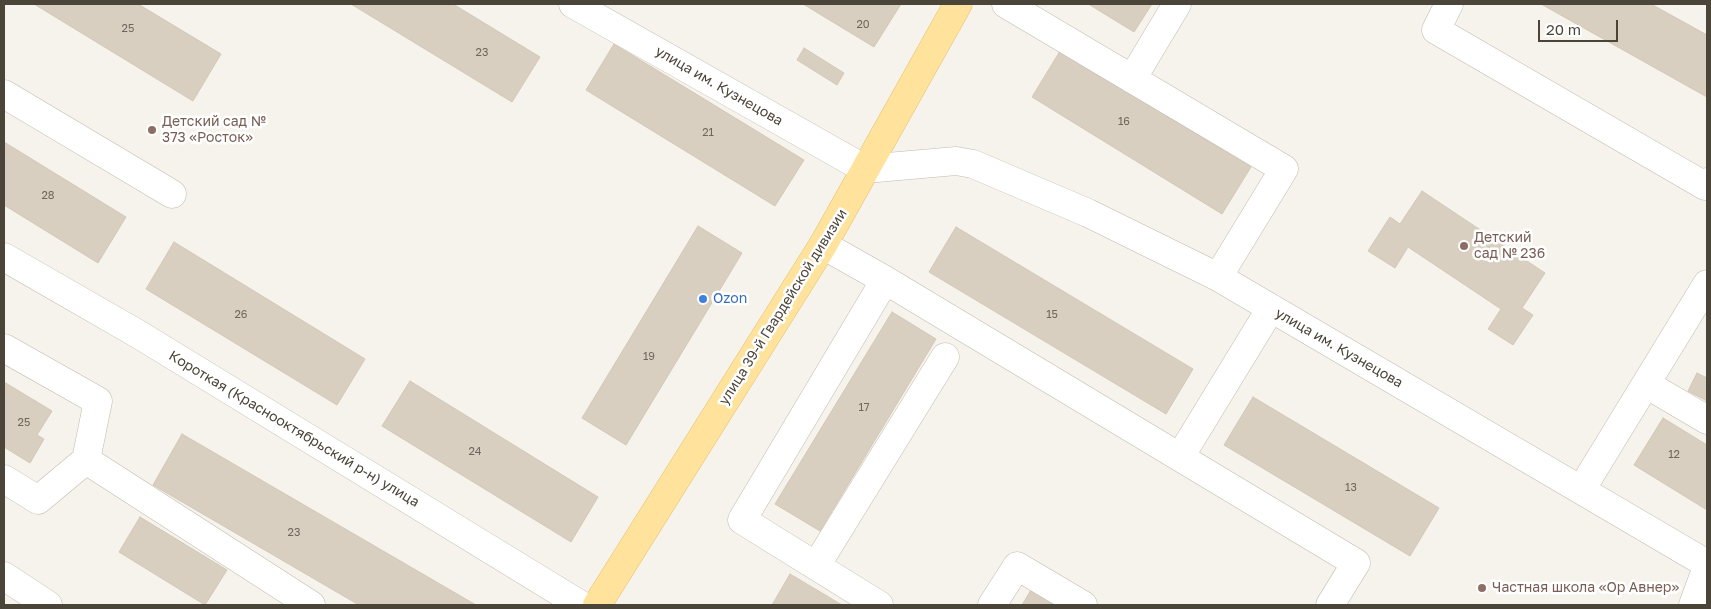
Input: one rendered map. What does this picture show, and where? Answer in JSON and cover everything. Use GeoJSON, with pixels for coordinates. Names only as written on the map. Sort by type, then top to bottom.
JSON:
{"type":"FeatureCollection","features":[{"type":"Feature","properties":{"kind":"main road","name":"улица 39-й Гвардейской дивизии"},"geometry":{"type":"LineString","coordinates":[[597,605],[823,245],[958,4]]}},
{"type":"Feature","properties":{"kind":"street","name":"улица им. Кузнецова"},"geometry":{"type":"LineString","coordinates":[[573,4],[865,169],[956,161],[973,164],[1088,213],[1218,277],[1707,566],[1693,605]]}},
{"type":"Feature","properties":{"kind":"street"},"geometry":{"type":"LineString","coordinates":[[1006,4],[1284,169],[1218,277]]}},
{"type":"Feature","properties":{"kind":"street"},"geometry":{"type":"LineString","coordinates":[[1132,79],[1177,4]]}},
{"type":"Feature","properties":{"kind":"street"},"geometry":{"type":"LineString","coordinates":[[1449,4],[1436,30],[1705,186],[1707,182]]}},
{"type":"Feature","properties":{"kind":"street"},"geometry":{"type":"LineString","coordinates":[[4,94],[172,194]]}},
{"type":"Feature","properties":{"kind":"street"},"geometry":{"type":"LineString","coordinates":[[823,245],[885,280],[1356,562],[1330,605]]}},
{"type":"Feature","properties":{"kind":"street","name":"Короткая (Краснооктябрьский р-н) улица"},"geometry":{"type":"LineString","coordinates":[[4,257],[138,334],[581,605]]}},
{"type":"Feature","properties":{"kind":"street"},"geometry":{"type":"LineString","coordinates":[[879,605],[742,520],[885,280]]}},
{"type":"Feature","properties":{"kind":"street"},"geometry":{"type":"LineString","coordinates":[[1581,490],[1707,284]]}},
{"type":"Feature","properties":{"kind":"street"},"geometry":{"type":"LineString","coordinates":[[1180,457],[1271,308]]}},
{"type":"Feature","properties":{"kind":"street"},"geometry":{"type":"LineString","coordinates":[[4,348],[98,401],[86,460],[38,500],[4,479]]}},
{"type":"Feature","properties":{"kind":"street"},"geometry":{"type":"LineString","coordinates":[[816,566],[945,357]]}},
{"type":"Feature","properties":{"kind":"street"},"geometry":{"type":"LineString","coordinates":[[1646,384],[1707,420]]}},
{"type":"Feature","properties":{"kind":"street"},"geometry":{"type":"LineString","coordinates":[[86,460],[311,605]]}},
{"type":"Feature","properties":{"kind":"street"},"geometry":{"type":"LineString","coordinates":[[992,605],[1017,566],[1083,605]]}},
{"type":"Feature","properties":{"kind":"street"},"geometry":{"type":"LineString","coordinates":[[4,576],[48,605]]}},
{"type":"Feature","properties":{"kind":"building"},"geometry":{"type":"Polygon","coordinates":[[[34,4],[138,4],[221,54],[193,101],[34,4]]]}},
{"type":"Feature","properties":{"kind":"building"},"geometry":{"type":"Polygon","coordinates":[[[351,4],[453,4],[540,57],[512,102],[351,4]]]}},
{"type":"Feature","properties":{"kind":"building"},"geometry":{"type":"Polygon","coordinates":[[[803,4],[901,4],[874,47],[803,4]]]}},
{"type":"Feature","properties":{"kind":"building"},"geometry":{"type":"Polygon","coordinates":[[[1091,4],[1152,4],[1134,32],[1091,4]]]}},
{"type":"Feature","properties":{"kind":"building"},"geometry":{"type":"Polygon","coordinates":[[[1541,4],[1651,4],[1707,35],[1707,97],[1541,4]]]}},
{"type":"Feature","properties":{"kind":"building"},"geometry":{"type":"Polygon","coordinates":[[[614,44],[804,160],[775,206],[586,90],[614,44]]]}},
{"type":"Feature","properties":{"kind":"building"},"geometry":{"type":"Polygon","coordinates":[[[804,48],[844,73],[837,85],[797,60],[804,48]]]}},
{"type":"Feature","properties":{"kind":"building"},"geometry":{"type":"Polygon","coordinates":[[[1060,51],[1251,167],[1222,214],[1032,97],[1060,51]]]}},
{"type":"Feature","properties":{"kind":"building"},"geometry":{"type":"Polygon","coordinates":[[[4,142],[126,217],[98,263],[4,205],[4,142]]]}},
{"type":"Feature","properties":{"kind":"building"},"geometry":{"type":"Polygon","coordinates":[[[1422,191],[1545,273],[1522,308],[1533,315],[1513,345],[1488,329],[1501,309],[1408,247],[1395,268],[1368,251],[1390,217],[1400,224],[1422,191]]]}},
{"type":"Feature","properties":{"kind":"building"},"geometry":{"type":"Polygon","coordinates":[[[698,226],[742,253],[626,445],[582,418],[698,226]]]}},
{"type":"Feature","properties":{"kind":"building"},"geometry":{"type":"Polygon","coordinates":[[[956,227],[1193,369],[1166,414],[929,272],[956,227]]]}},
{"type":"Feature","properties":{"kind":"building"},"geometry":{"type":"Polygon","coordinates":[[[174,242],[365,359],[337,405],[146,289],[174,242]]]}},
{"type":"Feature","properties":{"kind":"building"},"geometry":{"type":"Polygon","coordinates":[[[892,312],[936,339],[820,531],[775,504],[892,312]]]}},
{"type":"Feature","properties":{"kind":"building"},"geometry":{"type":"Polygon","coordinates":[[[1697,373],[1707,378],[1707,401],[1688,391],[1697,373]]]}},
{"type":"Feature","properties":{"kind":"building"},"geometry":{"type":"Polygon","coordinates":[[[410,381],[598,497],[571,542],[382,426],[410,381]]]}},
{"type":"Feature","properties":{"kind":"building"},"geometry":{"type":"Polygon","coordinates":[[[4,382],[52,411],[37,435],[44,439],[30,463],[4,447],[4,382]]]}},
{"type":"Feature","properties":{"kind":"building"},"geometry":{"type":"Polygon","coordinates":[[[1253,397],[1439,508],[1410,556],[1224,445],[1253,397]]]}},
{"type":"Feature","properties":{"kind":"building"},"geometry":{"type":"Polygon","coordinates":[[[1663,418],[1707,445],[1707,510],[1634,465],[1663,418]]]}},
{"type":"Feature","properties":{"kind":"building"},"geometry":{"type":"Polygon","coordinates":[[[182,434],[476,605],[359,605],[153,485],[182,434]]]}},
{"type":"Feature","properties":{"kind":"building"},"geometry":{"type":"Polygon","coordinates":[[[140,517],[227,570],[205,605],[119,552],[140,517]]]}},
{"type":"Feature","properties":{"kind":"building"},"geometry":{"type":"Polygon","coordinates":[[[790,574],[827,596],[842,605],[772,605],[790,574]]]}},
{"type":"Feature","properties":{"kind":"building"},"geometry":{"type":"Polygon","coordinates":[[[1031,590],[1056,605],[1022,605],[1031,590]]]}},
{"type":"Feature","properties":{"kind":"place","name":"Детский сад № 373 «Росток»"},"geometry":{"type":"Point","coordinates":[152,130]}},
{"type":"Feature","properties":{"kind":"place","name":"Детский сад № 236"},"geometry":{"type":"Point","coordinates":[1464,246]}},
{"type":"Feature","properties":{"kind":"place","name":"Ozon"},"geometry":{"type":"Point","coordinates":[703,299]}},
{"type":"Feature","properties":{"kind":"place","name":"Частная школа «Ор Авнер»"},"geometry":{"type":"Point","coordinates":[1482,588]}}]}
